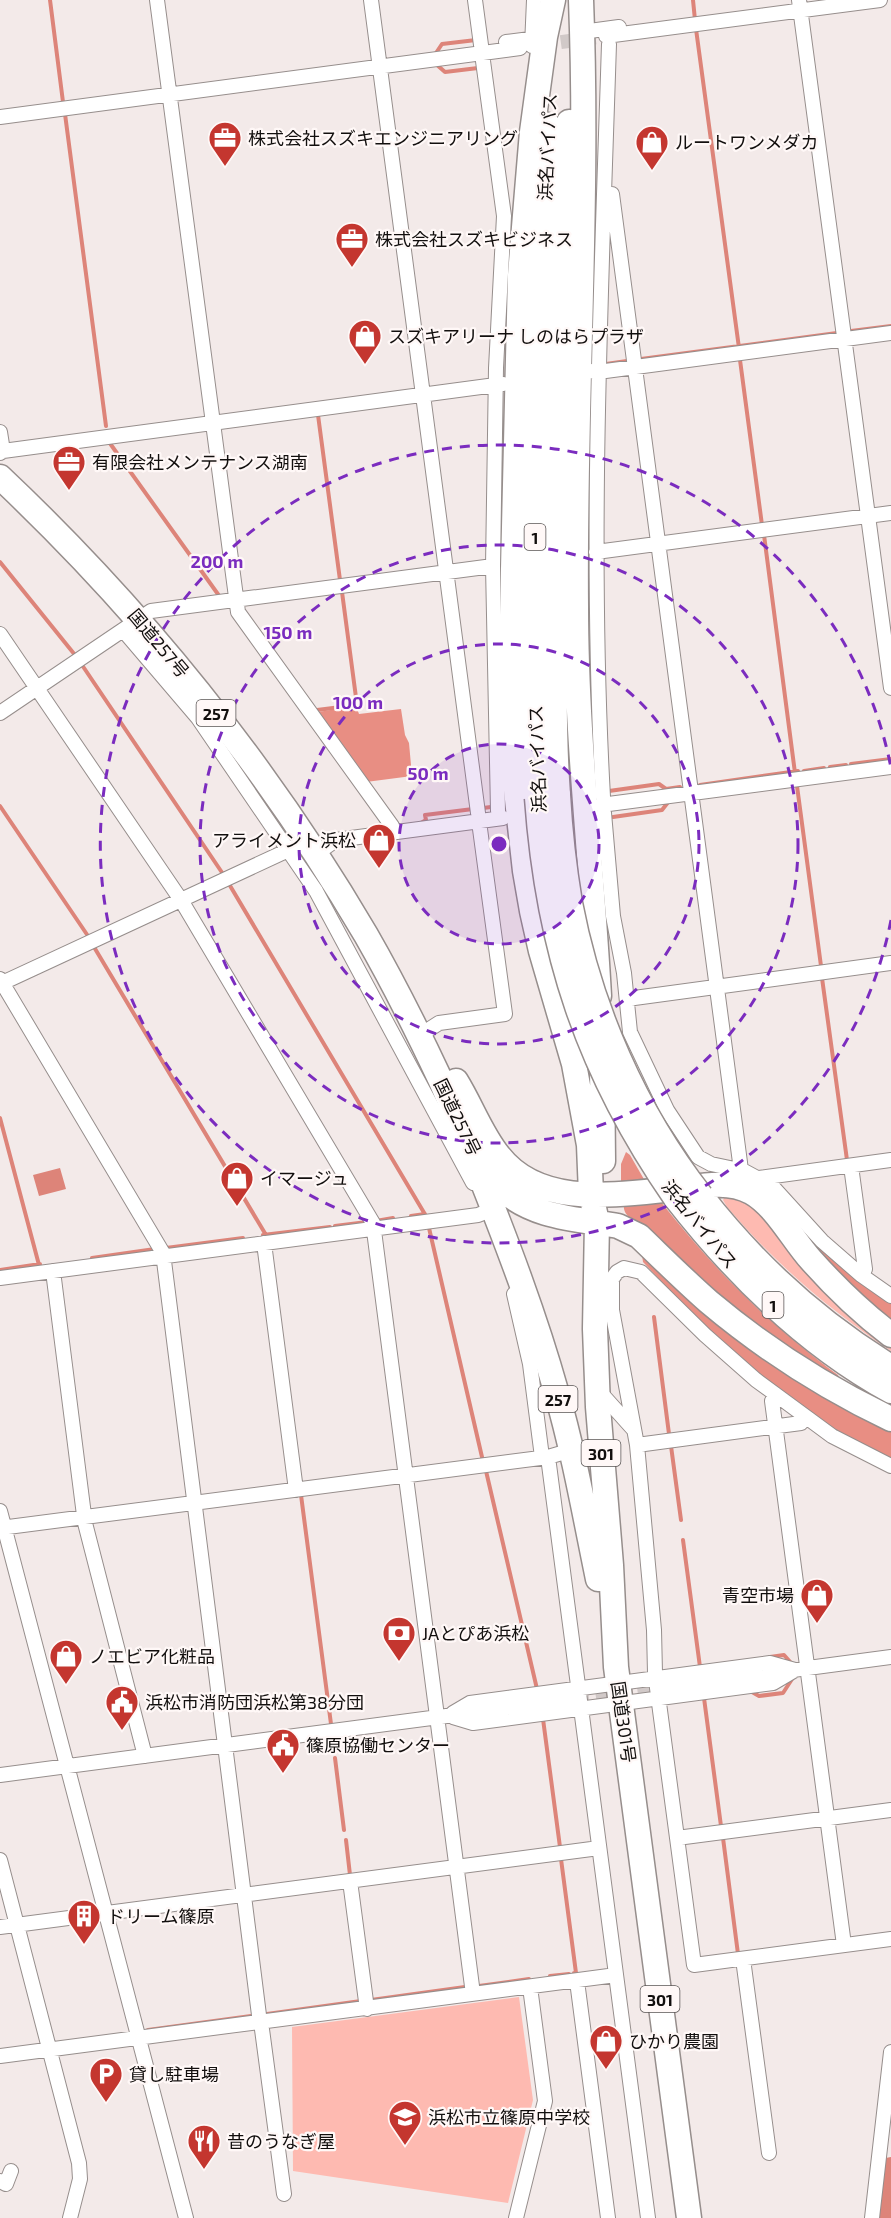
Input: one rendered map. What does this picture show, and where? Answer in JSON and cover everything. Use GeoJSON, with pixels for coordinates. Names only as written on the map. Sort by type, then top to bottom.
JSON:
{"type":"FeatureCollection","features":[{"type":"Feature","properties":{"kind":"highway"},"geometry":{"type":"LineString","coordinates":[[554,0],[535,46],[532,132],[506,385],[513,697],[525,871],[541,951],[580,1091],[597,1195]]}},
{"type":"Feature","properties":{"kind":"highway","name":"浜名バイパス"},"geometry":{"type":"LineString","coordinates":[[554,0],[537,392],[535,749],[522,809],[550,907],[566,975],[581,1022],[622,1113],[653,1164],[675,1197],[726,1259],[783,1314],[846,1363],[891,1391]]}},
{"type":"Feature","properties":{"kind":"highway"},"geometry":{"type":"LineString","coordinates":[[580,0],[583,40],[588,371],[576,625],[596,806],[600,1009],[597,1195]]}},
{"type":"Feature","properties":{"kind":"highway","name":"浜名バイパス"},"geometry":{"type":"LineString","coordinates":[[522,809],[555,749],[559,370],[568,149],[580,0]]}},
{"type":"Feature","properties":{"kind":"highway","name":"国道257号"},"geometry":{"type":"LineString","coordinates":[[0,477],[60,534],[131,625],[226,726],[425,1032],[492,1146],[512,1170],[540,1186],[597,1195],[714,1185],[739,1187],[751,1192],[770,1208],[828,1278],[891,1335]]}},
{"type":"Feature","properties":{"kind":"highway","name":"浜名バイパス"},"geometry":{"type":"LineString","coordinates":[[522,809],[570,903],[601,1015],[615,1051],[650,1120],[670,1153],[741,1245],[797,1299],[891,1368]]}},
{"type":"Feature","properties":{"kind":"highway","name":"国道257号"},"geometry":{"type":"LineString","coordinates":[[392,980],[466,1141],[491,1177],[509,1195],[543,1213],[618,1226],[639,1236],[695,1290],[754,1337],[825,1384],[891,1419]]}},
{"type":"Feature","properties":{"kind":"highway","name":"257"},"geometry":{"type":"LineString","coordinates":[[460,1088],[486,1151],[507,1179],[536,1197],[558,1203],[586,1206],[593,1212],[597,1222]]}},
{"type":"Feature","properties":{"kind":"highway","name":"257"},"geometry":{"type":"LineString","coordinates":[[466,1141],[490,1211],[534,1320],[556,1389],[572,1450],[619,1684]]}},
{"type":"Feature","properties":{"kind":"highway","name":"国道301号"},"geometry":{"type":"LineString","coordinates":[[597,1195],[597,1389],[619,1684],[690,2218]]}},
{"type":"Feature","properties":{"kind":"street"},"geometry":{"type":"LineString","coordinates":[[157,0],[238,612],[392,826],[393,833]]}},
{"type":"Feature","properties":{"kind":"street"},"geometry":{"type":"LineString","coordinates":[[371,0],[478,813]]}},
{"type":"Feature","properties":{"kind":"street"},"geometry":{"type":"LineString","coordinates":[[475,0],[481,45]]}},
{"type":"Feature","properties":{"kind":"street"},"geometry":{"type":"LineString","coordinates":[[534,0],[535,46]]}},
{"type":"Feature","properties":{"kind":"street"},"geometry":{"type":"LineString","coordinates":[[583,40],[661,37],[683,26],[800,5],[880,0]]}},
{"type":"Feature","properties":{"kind":"street"},"geometry":{"type":"LineString","coordinates":[[800,5],[891,688]]}},
{"type":"Feature","properties":{"kind":"street"},"geometry":{"type":"LineString","coordinates":[[583,40],[659,21],[683,26]]}},
{"type":"Feature","properties":{"kind":"street"},"geometry":{"type":"LineString","coordinates":[[608,40],[604,194],[588,371],[596,552],[596,806],[624,973],[628,1024],[632,1040],[658,1093],[698,1158],[704,1162],[741,1170],[759,1178],[777,1192],[822,1241],[861,1275],[891,1296]]}},
{"type":"Feature","properties":{"kind":"street"},"geometry":{"type":"LineString","coordinates":[[438,59],[460,48],[481,45],[535,46]]}},
{"type":"Feature","properties":{"kind":"street"},"geometry":{"type":"LineString","coordinates":[[0,117],[535,46]]}},
{"type":"Feature","properties":{"kind":"street"},"geometry":{"type":"LineString","coordinates":[[438,59],[462,64],[483,61],[535,46]]}},
{"type":"Feature","properties":{"kind":"street"},"geometry":{"type":"LineString","coordinates":[[483,61],[504,216],[506,385],[493,566],[522,809]]}},
{"type":"Feature","properties":{"kind":"street"},"geometry":{"type":"LineString","coordinates":[[604,194],[612,194],[741,1170]]}},
{"type":"Feature","properties":{"kind":"street"},"geometry":{"type":"LineString","coordinates":[[588,371],[891,333]]}},
{"type":"Feature","properties":{"kind":"street"},"geometry":{"type":"LineString","coordinates":[[0,432],[1,452],[506,385]]}},
{"type":"Feature","properties":{"kind":"street"},"geometry":{"type":"LineString","coordinates":[[596,552],[891,513]]}},
{"type":"Feature","properties":{"kind":"street"},"geometry":{"type":"LineString","coordinates":[[0,713],[151,611],[493,566]]}},
{"type":"Feature","properties":{"kind":"street"},"geometry":{"type":"LineString","coordinates":[[0,634],[181,900],[373,1223],[405,1475],[442,1717],[456,1867],[473,1994]]}},
{"type":"Feature","properties":{"kind":"street"},"geometry":{"type":"LineString","coordinates":[[596,806],[891,767]]}},
{"type":"Feature","properties":{"kind":"street"},"geometry":{"type":"LineString","coordinates":[[427,828],[450,817],[522,809]]}},
{"type":"Feature","properties":{"kind":"street"},"geometry":{"type":"LineString","coordinates":[[284,2194],[260,2023],[164,1256],[1,982],[181,900],[304,848],[336,840],[427,828],[522,809]]}},
{"type":"Feature","properties":{"kind":"street"},"geometry":{"type":"LineString","coordinates":[[427,828],[452,833],[480,829],[522,809]]}},
{"type":"Feature","properties":{"kind":"street"},"geometry":{"type":"LineString","coordinates":[[425,1032],[439,1023],[505,1014],[480,829]]}},
{"type":"Feature","properties":{"kind":"street"},"geometry":{"type":"LineString","coordinates":[[304,848],[316,891],[490,1211],[523,1332],[545,1457],[648,2218]]}},
{"type":"Feature","properties":{"kind":"street"},"geometry":{"type":"LineString","coordinates":[[627,999],[891,963]]}},
{"type":"Feature","properties":{"kind":"street"},"geometry":{"type":"LineString","coordinates":[[759,1178],[891,1160]]}},
{"type":"Feature","properties":{"kind":"street"},"geometry":{"type":"LineString","coordinates":[[852,1166],[865,1269],[861,1275]]}},
{"type":"Feature","properties":{"kind":"street"},"geometry":{"type":"LineString","coordinates":[[0,1278],[478,1215],[490,1211]]}},
{"type":"Feature","properties":{"kind":"street"},"geometry":{"type":"LineString","coordinates":[[264,1243],[296,1490]]}},
{"type":"Feature","properties":{"kind":"street"},"geometry":{"type":"LineString","coordinates":[[891,1466],[852,1447],[776,1395],[722,1350],[641,1272],[624,1269],[617,1272],[612,1279],[612,1310],[637,1445],[660,1688],[694,1965],[891,1939]]}},
{"type":"Feature","properties":{"kind":"street"},"geometry":{"type":"LineString","coordinates":[[53,1271],[84,1517],[145,1756]]}},
{"type":"Feature","properties":{"kind":"street"},"geometry":{"type":"LineString","coordinates":[[597,1389],[634,1430]]}},
{"type":"Feature","properties":{"kind":"street"},"geometry":{"type":"LineString","coordinates":[[776,1395],[772,1401],[801,1669],[827,1818],[844,1945]]}},
{"type":"Feature","properties":{"kind":"street"},"geometry":{"type":"LineString","coordinates":[[637,1445],[801,1423],[805,1417]]}},
{"type":"Feature","properties":{"kind":"street"},"geometry":{"type":"LineString","coordinates":[[2,1528],[545,1457],[572,1450]]}},
{"type":"Feature","properties":{"kind":"street"},"geometry":{"type":"LineString","coordinates":[[0,1511],[2,1528],[186,2218]]}},
{"type":"Feature","properties":{"kind":"street"},"geometry":{"type":"LineString","coordinates":[[0,1775],[442,1717],[473,1723],[578,1699],[619,1684],[660,1688],[891,1657]]}},
{"type":"Feature","properties":{"kind":"street"},"geometry":{"type":"LineString","coordinates":[[442,1717],[470,1703],[578,1699],[619,1684],[660,1688]]}},
{"type":"Feature","properties":{"kind":"street"},"geometry":{"type":"LineString","coordinates":[[677,1838],[891,1810]]}},
{"type":"Feature","properties":{"kind":"street"},"geometry":{"type":"LineString","coordinates":[[0,1927],[599,1848]]}},
{"type":"Feature","properties":{"kind":"street"},"geometry":{"type":"LineString","coordinates":[[0,1860],[80,2163],[80,2179],[70,2218]]}},
{"type":"Feature","properties":{"kind":"street"},"geometry":{"type":"LineString","coordinates":[[350,1881],[367,2008]]}},
{"type":"Feature","properties":{"kind":"street"},"geometry":{"type":"LineString","coordinates":[[744,1959],[769,2153]]}},
{"type":"Feature","properties":{"kind":"street"},"geometry":{"type":"LineString","coordinates":[[1,2060],[50,2050],[616,1975]]}},
{"type":"Feature","properties":{"kind":"street"},"geometry":{"type":"LineString","coordinates":[[576,1981],[608,2218]]}},
{"type":"Feature","properties":{"kind":"street"},"geometry":{"type":"LineString","coordinates":[[516,2218],[545,2101],[530,1987]]}},
{"type":"Feature","properties":{"kind":"street"},"geometry":{"type":"LineString","coordinates":[[873,2218],[891,2052]]}},
{"type":"Feature","properties":{"kind":"street"},"geometry":{"type":"LineString","coordinates":[[0,2181],[6,2184],[11,2171]]}},
{"type":"Feature","properties":{"kind":"shaded area"},"geometry":{"type":"Polygon","coordinates":[[[356,706],[359,714],[401,709],[405,735],[409,743],[412,776],[366,782],[318,712],[356,706]]]}},
{"type":"Feature","properties":{"kind":"shaded area"},"geometry":{"type":"Polygon","coordinates":[[[626,1152],[645,1181],[621,1183],[621,1164],[626,1152]]]}},
{"type":"Feature","properties":{"kind":"shaded area"},"geometry":{"type":"Polygon","coordinates":[[[60,1168],[66,1189],[39,1196],[33,1175],[60,1168]]]}},
{"type":"Feature","properties":{"kind":"shaded area"},"geometry":{"type":"Polygon","coordinates":[[[725,1196],[747,1200],[891,1344],[891,1351],[804,1285],[745,1228],[727,1207],[723,1200],[725,1196]]]}},
{"type":"Feature","properties":{"kind":"shaded area"},"geometry":{"type":"Polygon","coordinates":[[[661,1202],[743,1295],[788,1336],[838,1375],[840,1380],[736,1315],[645,1227],[627,1215],[624,1208],[624,1204],[661,1202]]]}},
{"type":"Feature","properties":{"kind":"shaded area"},"geometry":{"type":"Polygon","coordinates":[[[809,1238],[864,1284],[891,1303],[891,1326],[868,1307],[806,1239],[809,1238]]]}},
{"type":"Feature","properties":{"kind":"shaded area"},"geometry":{"type":"Polygon","coordinates":[[[642,1255],[891,1427],[891,1459],[834,1430],[757,1373],[665,1285],[643,1262],[642,1255]]]}},
{"type":"Feature","properties":{"kind":"shaded area","name":"浜松市立篠原中学校"},"geometry":{"type":"Polygon","coordinates":[[[519,1997],[533,2100],[508,2203],[293,2171],[292,2027],[519,1997]]]}},
{"type":"Feature","properties":{"kind":"waterway"},"geometry":{"type":"LineString","coordinates":[[50,0],[63,102]]}},
{"type":"Feature","properties":{"kind":"waterway"},"geometry":{"type":"LineString","coordinates":[[693,0],[695,20]]}},
{"type":"Feature","properties":{"kind":"waterway"},"geometry":{"type":"LineString","coordinates":[[696,29],[739,348]]}},
{"type":"Feature","properties":{"kind":"waterway"},"geometry":{"type":"LineString","coordinates":[[436,53],[442,44],[476,40]]}},
{"type":"Feature","properties":{"kind":"waterway"},"geometry":{"type":"LineString","coordinates":[[437,65],[445,72],[478,68]]}},
{"type":"Feature","properties":{"kind":"waterway"},"geometry":{"type":"LineString","coordinates":[[65,114],[106,426]]}},
{"type":"Feature","properties":{"kind":"waterway"},"geometry":{"type":"LineString","coordinates":[[851,331],[891,326]]}},
{"type":"Feature","properties":{"kind":"waterway"},"geometry":{"type":"LineString","coordinates":[[641,359],[837,333]]}},
{"type":"Feature","properties":{"kind":"waterway"},"geometry":{"type":"LineString","coordinates":[[740,360],[762,525]]}},
{"type":"Feature","properties":{"kind":"waterway"},"geometry":{"type":"LineString","coordinates":[[606,364],[627,361]]}},
{"type":"Feature","properties":{"kind":"waterway"},"geometry":{"type":"LineString","coordinates":[[318,415],[340,580]]}},
{"type":"Feature","properties":{"kind":"waterway"},"geometry":{"type":"LineString","coordinates":[[109,442],[220,597]]}},
{"type":"Feature","properties":{"kind":"waterway"},"geometry":{"type":"LineString","coordinates":[[764,535],[795,773]]}},
{"type":"Feature","properties":{"kind":"waterway"},"geometry":{"type":"LineString","coordinates":[[0,562],[75,655]]}},
{"type":"Feature","properties":{"kind":"waterway"},"geometry":{"type":"LineString","coordinates":[[317,710],[357,705],[342,592]]}},
{"type":"Feature","properties":{"kind":"waterway"},"geometry":{"type":"LineString","coordinates":[[82,665],[223,874]]}},
{"type":"Feature","properties":{"kind":"waterway"},"geometry":{"type":"LineString","coordinates":[[851,764],[891,759]]}},
{"type":"Feature","properties":{"kind":"waterway"},"geometry":{"type":"LineString","coordinates":[[830,767],[846,765]]}},
{"type":"Feature","properties":{"kind":"waterway"},"geometry":{"type":"LineString","coordinates":[[804,771],[824,768]]}},
{"type":"Feature","properties":{"kind":"waterway"},"geometry":{"type":"LineString","coordinates":[[700,785],[798,771]]}},
{"type":"Feature","properties":{"kind":"waterway"},"geometry":{"type":"LineString","coordinates":[[609,791],[659,784],[666,789],[680,787]]}},
{"type":"Feature","properties":{"kind":"waterway"},"geometry":{"type":"LineString","coordinates":[[797,786],[821,966]]}},
{"type":"Feature","properties":{"kind":"waterway"},"geometry":{"type":"LineString","coordinates":[[613,817],[662,810],[669,801]]}},
{"type":"Feature","properties":{"kind":"waterway"},"geometry":{"type":"LineString","coordinates":[[0,806],[88,936]]}},
{"type":"Feature","properties":{"kind":"waterway"},"geometry":{"type":"LineString","coordinates":[[483,808],[491,807]]}},
{"type":"Feature","properties":{"kind":"waterway"},"geometry":{"type":"LineString","coordinates":[[421,823],[426,820],[425,815],[473,809]]}},
{"type":"Feature","properties":{"kind":"waterway"},"geometry":{"type":"LineString","coordinates":[[229,884],[426,1216]]}},
{"type":"Feature","properties":{"kind":"waterway"},"geometry":{"type":"LineString","coordinates":[[94,947],[266,1235]]}},
{"type":"Feature","properties":{"kind":"waterway"},"geometry":{"type":"LineString","coordinates":[[822,978],[847,1160]]}},
{"type":"Feature","properties":{"kind":"waterway"},"geometry":{"type":"LineString","coordinates":[[0,1118],[39,1265]]}},
{"type":"Feature","properties":{"kind":"waterway"},"geometry":{"type":"LineString","coordinates":[[411,1216],[425,1214]]}},
{"type":"Feature","properties":{"kind":"waterway"},"geometry":{"type":"LineString","coordinates":[[376,1221],[393,1218]]}},
{"type":"Feature","properties":{"kind":"waterway"},"geometry":{"type":"LineString","coordinates":[[335,1226],[367,1222]]}},
{"type":"Feature","properties":{"kind":"waterway"},"geometry":{"type":"LineString","coordinates":[[263,1235],[330,1227]]}},
{"type":"Feature","properties":{"kind":"waterway"},"geometry":{"type":"LineString","coordinates":[[429,1228],[482,1457]]}},
{"type":"Feature","properties":{"kind":"waterway"},"geometry":{"type":"LineString","coordinates":[[166,1248],[243,1238]]}},
{"type":"Feature","properties":{"kind":"waterway"},"geometry":{"type":"LineString","coordinates":[[92,1258],[155,1249]]}},
{"type":"Feature","properties":{"kind":"waterway"},"geometry":{"type":"LineString","coordinates":[[0,1270],[40,1264]]}},
{"type":"Feature","properties":{"kind":"waterway"},"geometry":{"type":"LineString","coordinates":[[654,1317],[669,1434]]}},
{"type":"Feature","properties":{"kind":"waterway"},"geometry":{"type":"LineString","coordinates":[[671,1446],[681,1520]]}},
{"type":"Feature","properties":{"kind":"waterway"},"geometry":{"type":"LineString","coordinates":[[486,1471],[537,1689]]}},
{"type":"Feature","properties":{"kind":"waterway"},"geometry":{"type":"LineString","coordinates":[[301,1495],[331,1724]]}},
{"type":"Feature","properties":{"kind":"waterway"},"geometry":{"type":"LineString","coordinates":[[683,1540],[700,1667],[703,1666]]}},
{"type":"Feature","properties":{"kind":"waterway"},"geometry":{"type":"LineString","coordinates":[[770,1657],[784,1655],[792,1664]]}},
{"type":"Feature","properties":{"kind":"waterway"},"geometry":{"type":"LineString","coordinates":[[752,1692],[759,1696],[783,1693],[794,1676]]}},
{"type":"Feature","properties":{"kind":"waterway"},"geometry":{"type":"LineString","coordinates":[[706,1698],[704,1698],[721,1826]]}},
{"type":"Feature","properties":{"kind":"waterway"},"geometry":{"type":"LineString","coordinates":[[543,1719],[560,1847]]}},
{"type":"Feature","properties":{"kind":"waterway"},"geometry":{"type":"LineString","coordinates":[[333,1742],[334,1752]]}},
{"type":"Feature","properties":{"kind":"waterway"},"geometry":{"type":"LineString","coordinates":[[335,1758],[344,1830]]}},
{"type":"Feature","properties":{"kind":"waterway"},"geometry":{"type":"LineString","coordinates":[[723,1838],[738,1954]]}},
{"type":"Feature","properties":{"kind":"waterway"},"geometry":{"type":"LineString","coordinates":[[346,1840],[350,1875]]}},
{"type":"Feature","properties":{"kind":"waterway"},"geometry":{"type":"LineString","coordinates":[[561,1859],[576,1973],[574,1973]]}},
{"type":"Feature","properties":{"kind":"waterway"},"geometry":{"type":"LineString","coordinates":[[550,1976],[569,1974]]}},
{"type":"Feature","properties":{"kind":"waterway"},"geometry":{"type":"LineString","coordinates":[[479,1986],[529,1979]]}},
{"type":"Feature","properties":{"kind":"waterway"},"geometry":{"type":"LineString","coordinates":[[371,2000],[465,1987]]}},
{"type":"Feature","properties":{"kind":"waterway"},"geometry":{"type":"LineString","coordinates":[[267,2014],[361,2001]]}},
{"type":"Feature","properties":{"kind":"waterway"},"geometry":{"type":"LineString","coordinates":[[148,2030],[251,2016]]}},
{"type":"Feature","properties":{"kind":"waterway"},"geometry":{"type":"LineString","coordinates":[[886,2218],[891,2169]]}},
{"type":"Feature","properties":{"kind":"tunnel"},"geometry":{"type":"LineString","coordinates":[[540,45],[606,36]]}},
{"type":"Feature","properties":{"kind":"tunnel"},"geometry":{"type":"LineString","coordinates":[[575,1699],[665,1687]]}},
{"type":"Feature","properties":{"kind":"place","name":"株式会社スズキエンジニアリング"},"geometry":{"type":"Point","coordinates":[225,167]}},
{"type":"Feature","properties":{"kind":"place","name":"ルートワンメダカ"},"geometry":{"type":"Point","coordinates":[652,171]}},
{"type":"Feature","properties":{"kind":"place","name":"株式会社スズキビジネス"},"geometry":{"type":"Point","coordinates":[352,268]}},
{"type":"Feature","properties":{"kind":"place","name":"スズキアリーナ しのはらプラザ"},"geometry":{"type":"Point","coordinates":[365,365]}},
{"type":"Feature","properties":{"kind":"place","name":"有限会社メンテナンス湖南"},"geometry":{"type":"Point","coordinates":[69,491]}},
{"type":"Feature","properties":{"kind":"place","name":"アライメント浜松"},"geometry":{"type":"Point","coordinates":[379,869]}},
{"type":"Feature","properties":{"kind":"place","name":"イマージュ"},"geometry":{"type":"Point","coordinates":[237,1207]}},
{"type":"Feature","properties":{"kind":"place","name":"青空市場"},"geometry":{"type":"Point","coordinates":[817,1624]}},
{"type":"Feature","properties":{"kind":"place","name":"JAとぴあ浜松"},"geometry":{"type":"Point","coordinates":[399,1662]}},
{"type":"Feature","properties":{"kind":"place","name":"ノエビア化粧品"},"geometry":{"type":"Point","coordinates":[66,1685]}},
{"type":"Feature","properties":{"kind":"place","name":"浜松市消防団浜松第38分団"},"geometry":{"type":"Point","coordinates":[122,1731]}},
{"type":"Feature","properties":{"kind":"place","name":"篠原協働センター"},"geometry":{"type":"Point","coordinates":[283,1774]}},
{"type":"Feature","properties":{"kind":"place","name":"ドリーム篠原"},"geometry":{"type":"Point","coordinates":[84,1945]}},
{"type":"Feature","properties":{"kind":"place","name":"ひかり農園"},"geometry":{"type":"Point","coordinates":[606,2070]}},
{"type":"Feature","properties":{"kind":"place","name":"貸し駐車場"},"geometry":{"type":"Point","coordinates":[106,2103]}},
{"type":"Feature","properties":{"kind":"place","name":"浜松市立篠原中学校"},"geometry":{"type":"Point","coordinates":[405,2146]}},
{"type":"Feature","properties":{"kind":"place","name":"昔のうなぎ屋"},"geometry":{"type":"Point","coordinates":[204,2170]}}]}
